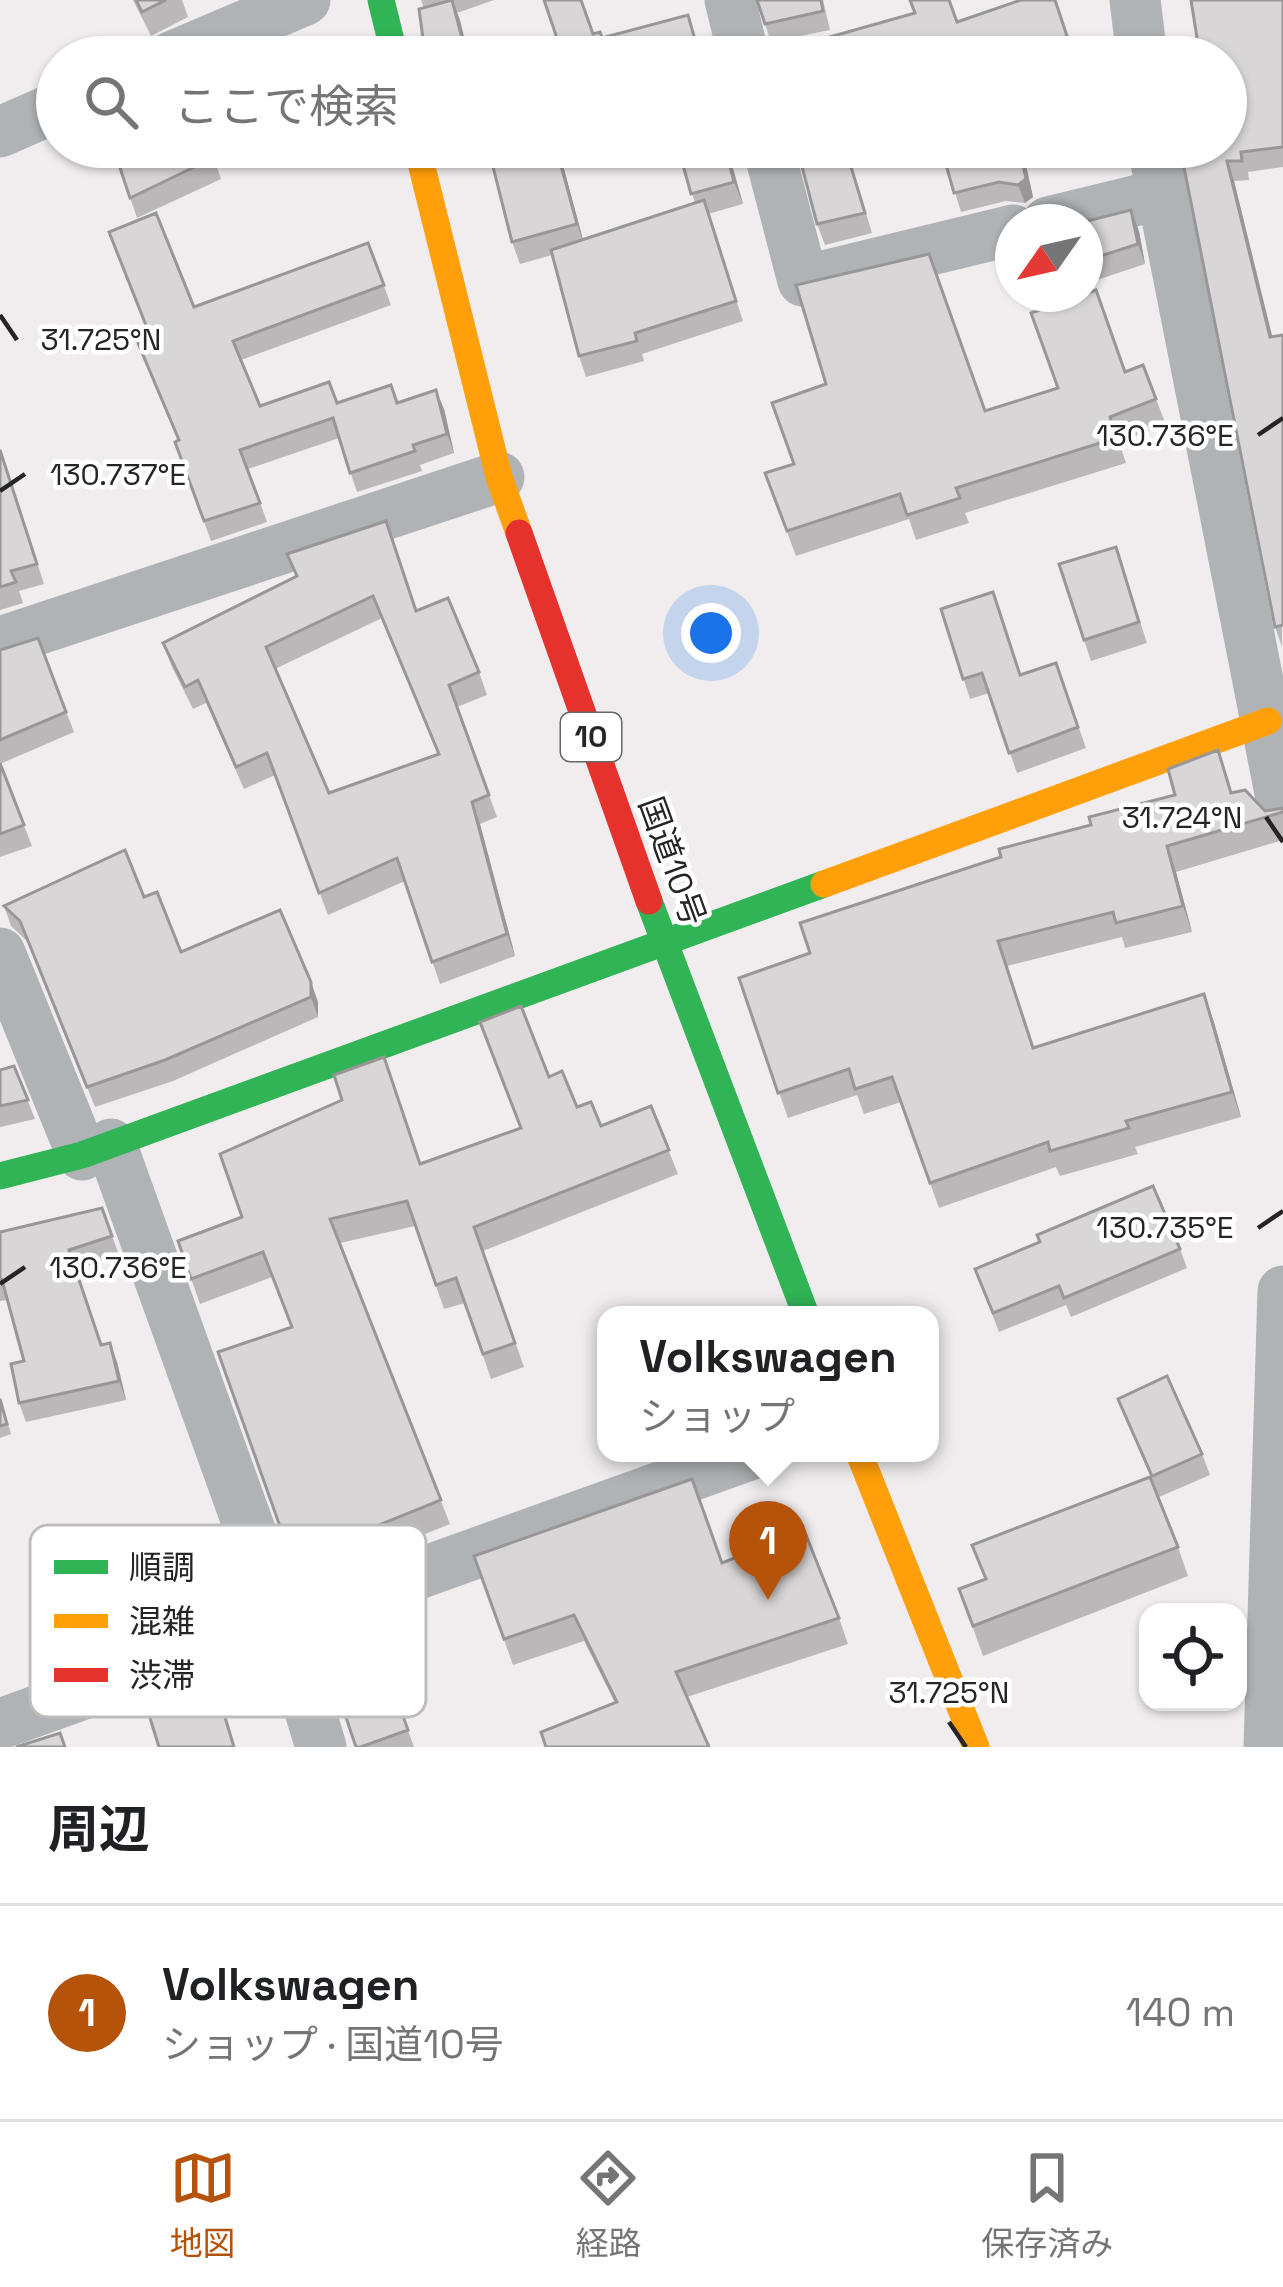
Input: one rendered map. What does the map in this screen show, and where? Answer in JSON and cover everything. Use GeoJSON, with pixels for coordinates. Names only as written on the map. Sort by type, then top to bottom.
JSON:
{"type":"FeatureCollection","features":[{"type":"Feature","properties":{"kind":"main road"},"geometry":{"type":"LineString","coordinates":[[381,0],[390,36]]}},
{"type":"Feature","properties":{"kind":"main road","name":"国道10号"},"geometry":{"type":"LineString","coordinates":[[422,168],[499,477],[663,941],[803,1306]]}},
{"type":"Feature","properties":{"kind":"main road"},"geometry":{"type":"LineString","coordinates":[[0,1176],[97,1149],[1268,722]]}},
{"type":"Feature","properties":{"kind":"main road"},"geometry":{"type":"LineString","coordinates":[[863,1462],[976,1747]]}},
{"type":"Feature","properties":{"kind":"street"},"geometry":{"type":"LineString","coordinates":[[220,36],[305,0]]}},
{"type":"Feature","properties":{"kind":"street"},"geometry":{"type":"LineString","coordinates":[[730,0],[739,36]]}},
{"type":"Feature","properties":{"kind":"street"},"geometry":{"type":"LineString","coordinates":[[1135,0],[1139,36]]}},
{"type":"Feature","properties":{"kind":"street"},"geometry":{"type":"LineString","coordinates":[[0,132],[36,116]]}},
{"type":"Feature","properties":{"kind":"street"},"geometry":{"type":"LineString","coordinates":[[773,168],[803,281],[995,234]]}},
{"type":"Feature","properties":{"kind":"street"},"geometry":{"type":"LineString","coordinates":[[1086,204],[1156,171],[1283,808]]}},
{"type":"Feature","properties":{"kind":"street"},"geometry":{"type":"LineString","coordinates":[[0,642],[499,477]]}},
{"type":"Feature","properties":{"kind":"street"},"geometry":{"type":"LineString","coordinates":[[0,953],[97,1149],[245,1525]]}},
{"type":"Feature","properties":{"kind":"street"},"geometry":{"type":"LineString","coordinates":[[1269,1747],[1283,1291]]}},
{"type":"Feature","properties":{"kind":"street"},"geometry":{"type":"LineString","coordinates":[[426,1571],[730,1462]]}},
{"type":"Feature","properties":{"kind":"street"},"geometry":{"type":"LineString","coordinates":[[0,1724],[30,1713]]}},
{"type":"Feature","properties":{"kind":"street"},"geometry":{"type":"LineString","coordinates":[[312,1717],[321,1747]]}},
{"type":"Feature","properties":{"kind":"building"},"geometry":{"type":"Polygon","coordinates":[[[136,0],[166,0],[142,12],[136,0]]]}},
{"type":"Feature","properties":{"kind":"building"},"geometry":{"type":"Polygon","coordinates":[[[452,0],[461,36],[423,36],[419,9],[452,0]]]}},
{"type":"Feature","properties":{"kind":"building"},"geometry":{"type":"Polygon","coordinates":[[[544,0],[581,0],[593,34],[601,36],[556,36],[544,0]]]}},
{"type":"Feature","properties":{"kind":"building"},"geometry":{"type":"Polygon","coordinates":[[[757,0],[821,0],[823,11],[765,24],[757,0]]]}},
{"type":"Feature","properties":{"kind":"building"},"geometry":{"type":"Polygon","coordinates":[[[910,0],[949,0],[957,22],[1021,0],[1055,0],[1067,36],[833,36],[915,13],[910,0]]]}},
{"type":"Feature","properties":{"kind":"building"},"geometry":{"type":"Polygon","coordinates":[[[1191,0],[1283,0],[1283,147],[1247,151],[1247,36],[1197,36],[1191,0]]]}},
{"type":"Feature","properties":{"kind":"building"},"geometry":{"type":"Polygon","coordinates":[[[688,15],[694,36],[609,36],[688,15]]]}},
{"type":"Feature","properties":{"kind":"building"},"geometry":{"type":"Polygon","coordinates":[[[120,168],[192,168],[130,198],[120,168]]]}},
{"type":"Feature","properties":{"kind":"building"},"geometry":{"type":"Polygon","coordinates":[[[493,168],[562,168],[577,224],[512,242],[493,168]]]}},
{"type":"Feature","properties":{"kind":"building"},"geometry":{"type":"Polygon","coordinates":[[[684,168],[730,168],[734,182],[691,194],[684,168]]]}},
{"type":"Feature","properties":{"kind":"building"},"geometry":{"type":"Polygon","coordinates":[[[802,168],[851,168],[865,213],[817,224],[802,168]]]}},
{"type":"Feature","properties":{"kind":"building"},"geometry":{"type":"Polygon","coordinates":[[[947,168],[1024,168],[1026,179],[1018,185],[999,182],[954,193],[947,168]]]}},
{"type":"Feature","properties":{"kind":"building"},"geometry":{"type":"Polygon","coordinates":[[[1184,168],[1229,168],[1270,337],[1283,335],[1283,625],[1275,627],[1184,168]]]}},
{"type":"Feature","properties":{"kind":"building"},"geometry":{"type":"Polygon","coordinates":[[[704,200],[736,301],[635,333],[637,341],[579,356],[551,250],[704,200]]]}},
{"type":"Feature","properties":{"kind":"building"},"geometry":{"type":"Polygon","coordinates":[[[1131,210],[1138,244],[1103,255],[1103,217],[1131,210]]]}},
{"type":"Feature","properties":{"kind":"building"},"geometry":{"type":"Polygon","coordinates":[[[156,213],[194,307],[368,243],[384,285],[233,341],[260,406],[329,382],[337,403],[391,385],[397,403],[436,390],[447,434],[413,445],[415,451],[350,473],[333,418],[240,450],[260,503],[204,521],[175,442],[179,440],[138,343],[151,338],[109,232],[156,213]]]}},
{"type":"Feature","properties":{"kind":"building"},"geometry":{"type":"Polygon","coordinates":[[[929,254],[985,411],[1058,388],[1034,312],[1103,310],[1125,372],[1143,365],[1156,399],[1110,417],[1116,438],[956,488],[960,498],[907,515],[900,494],[787,531],[765,473],[794,464],[772,403],[826,384],[796,285],[929,254]]]}},
{"type":"Feature","properties":{"kind":"building"},"geometry":{"type":"Polygon","coordinates":[[[0,450],[37,564],[11,571],[16,582],[0,587],[0,450]]]}},
{"type":"Feature","properties":{"kind":"building"},"geometry":{"type":"Polygon","coordinates":[[[386,521],[416,611],[448,598],[479,672],[449,685],[489,795],[472,802],[507,934],[432,962],[397,858],[319,893],[267,753],[236,767],[198,680],[185,687],[163,643],[297,576],[287,554],[386,521]],[[373,596],[266,647],[329,793],[439,754],[373,596]]]}},
{"type":"Feature","properties":{"kind":"building"},"geometry":{"type":"Polygon","coordinates":[[[1116,547],[1139,622],[1084,640],[1059,564],[1116,547]]]}},
{"type":"Feature","properties":{"kind":"building"},"geometry":{"type":"Polygon","coordinates":[[[993,592],[1020,675],[1056,663],[1078,727],[1009,753],[982,673],[963,679],[941,609],[993,592]]]}},
{"type":"Feature","properties":{"kind":"building"},"geometry":{"type":"Polygon","coordinates":[[[38,638],[66,712],[0,740],[0,650],[38,638]]]}},
{"type":"Feature","properties":{"kind":"building"},"geometry":{"type":"Polygon","coordinates":[[[1218,750],[1231,793],[1245,790],[1265,811],[1283,808],[1283,812],[1167,846],[1183,906],[1116,923],[1113,912],[998,941],[1033,1048],[1204,994],[1232,1092],[1126,1121],[1129,1128],[1050,1151],[1048,1142],[930,1183],[892,1077],[855,1089],[849,1069],[778,1093],[739,978],[810,953],[800,923],[1001,857],[999,849],[1091,825],[1089,817],[1175,795],[1168,769],[1218,750]]]}},
{"type":"Feature","properties":{"kind":"building"},"geometry":{"type":"Polygon","coordinates":[[[0,763],[24,825],[0,834],[0,763]]]}},
{"type":"Feature","properties":{"kind":"building"},"geometry":{"type":"Polygon","coordinates":[[[125,850],[144,897],[157,892],[181,952],[280,910],[311,982],[311,997],[165,1060],[87,1087],[20,921],[4,906],[125,850]]]}},
{"type":"Feature","properties":{"kind":"building"},"geometry":{"type":"Polygon","coordinates":[[[521,1006],[549,1077],[562,1071],[577,1107],[591,1102],[601,1126],[651,1106],[669,1150],[474,1227],[515,1343],[483,1354],[456,1278],[436,1285],[407,1201],[330,1219],[441,1500],[379,1525],[280,1525],[218,1352],[292,1327],[263,1252],[191,1279],[178,1241],[242,1217],[220,1154],[342,1100],[334,1075],[384,1057],[420,1164],[521,1128],[480,1022],[521,1006]]]}},
{"type":"Feature","properties":{"kind":"building"},"geometry":{"type":"Polygon","coordinates":[[[14,1066],[28,1100],[0,1106],[0,1070],[14,1066]]]}},
{"type":"Feature","properties":{"kind":"building"},"geometry":{"type":"Polygon","coordinates":[[[1153,1186],[1180,1249],[1064,1298],[1059,1286],[993,1313],[975,1269],[1040,1242],[1037,1235],[1153,1186]]]}},
{"type":"Feature","properties":{"kind":"building"},"geometry":{"type":"Polygon","coordinates":[[[102,1208],[112,1236],[69,1250],[101,1345],[110,1343],[119,1381],[19,1403],[11,1364],[24,1361],[0,1281],[0,1232],[102,1208]]]}},
{"type":"Feature","properties":{"kind":"building"},"geometry":{"type":"Polygon","coordinates":[[[1167,1376],[1202,1454],[1152,1476],[1118,1399],[1167,1376]]]}},
{"type":"Feature","properties":{"kind":"building"},"geometry":{"type":"Polygon","coordinates":[[[0,1399],[7,1424],[0,1426],[0,1399]]]}},
{"type":"Feature","properties":{"kind":"building"},"geometry":{"type":"Polygon","coordinates":[[[1150,1477],[1178,1547],[973,1626],[959,1589],[986,1579],[972,1545],[1150,1477]]]}},
{"type":"Feature","properties":{"kind":"building"},"geometry":{"type":"Polygon","coordinates":[[[692,1479],[722,1563],[804,1530],[839,1618],[676,1672],[709,1747],[546,1747],[541,1732],[617,1702],[574,1615],[504,1639],[474,1556],[692,1479]]]}},
{"type":"Feature","properties":{"kind":"building"},"geometry":{"type":"Polygon","coordinates":[[[150,1717],[225,1717],[234,1747],[159,1747],[150,1717]]]}},
{"type":"Feature","properties":{"kind":"building"},"geometry":{"type":"Polygon","coordinates":[[[346,1717],[403,1717],[408,1730],[356,1747],[346,1717]]]}},
{"type":"Feature","properties":{"kind":"building"},"geometry":{"type":"Polygon","coordinates":[[[60,1733],[65,1747],[16,1747],[60,1733]]]}},
{"type":"Feature","properties":{"kind":"traffic: fast"},"geometry":{"type":"LineString","coordinates":[[381,0],[390,36]]}},
{"type":"Feature","properties":{"kind":"traffic: fast"},"geometry":{"type":"LineString","coordinates":[[0,1176],[82,1155],[824,884]]}},
{"type":"Feature","properties":{"kind":"traffic: fast"},"geometry":{"type":"LineString","coordinates":[[649,901],[803,1306]]}},
{"type":"Feature","properties":{"kind":"traffic: slow"},"geometry":{"type":"LineString","coordinates":[[422,168],[499,477],[519,533]]}},
{"type":"Feature","properties":{"kind":"traffic: slow"},"geometry":{"type":"LineString","coordinates":[[824,884],[1268,721]]}},
{"type":"Feature","properties":{"kind":"traffic: slow"},"geometry":{"type":"LineString","coordinates":[[863,1462],[976,1747]]}},
{"type":"Feature","properties":{"kind":"traffic: jam"},"geometry":{"type":"LineString","coordinates":[[519,533],[649,901]]}},
{"type":"Feature","properties":{"kind":"place","name":"Volkswagen"},"geometry":{"type":"Point","coordinates":[768,1600]}}]}
